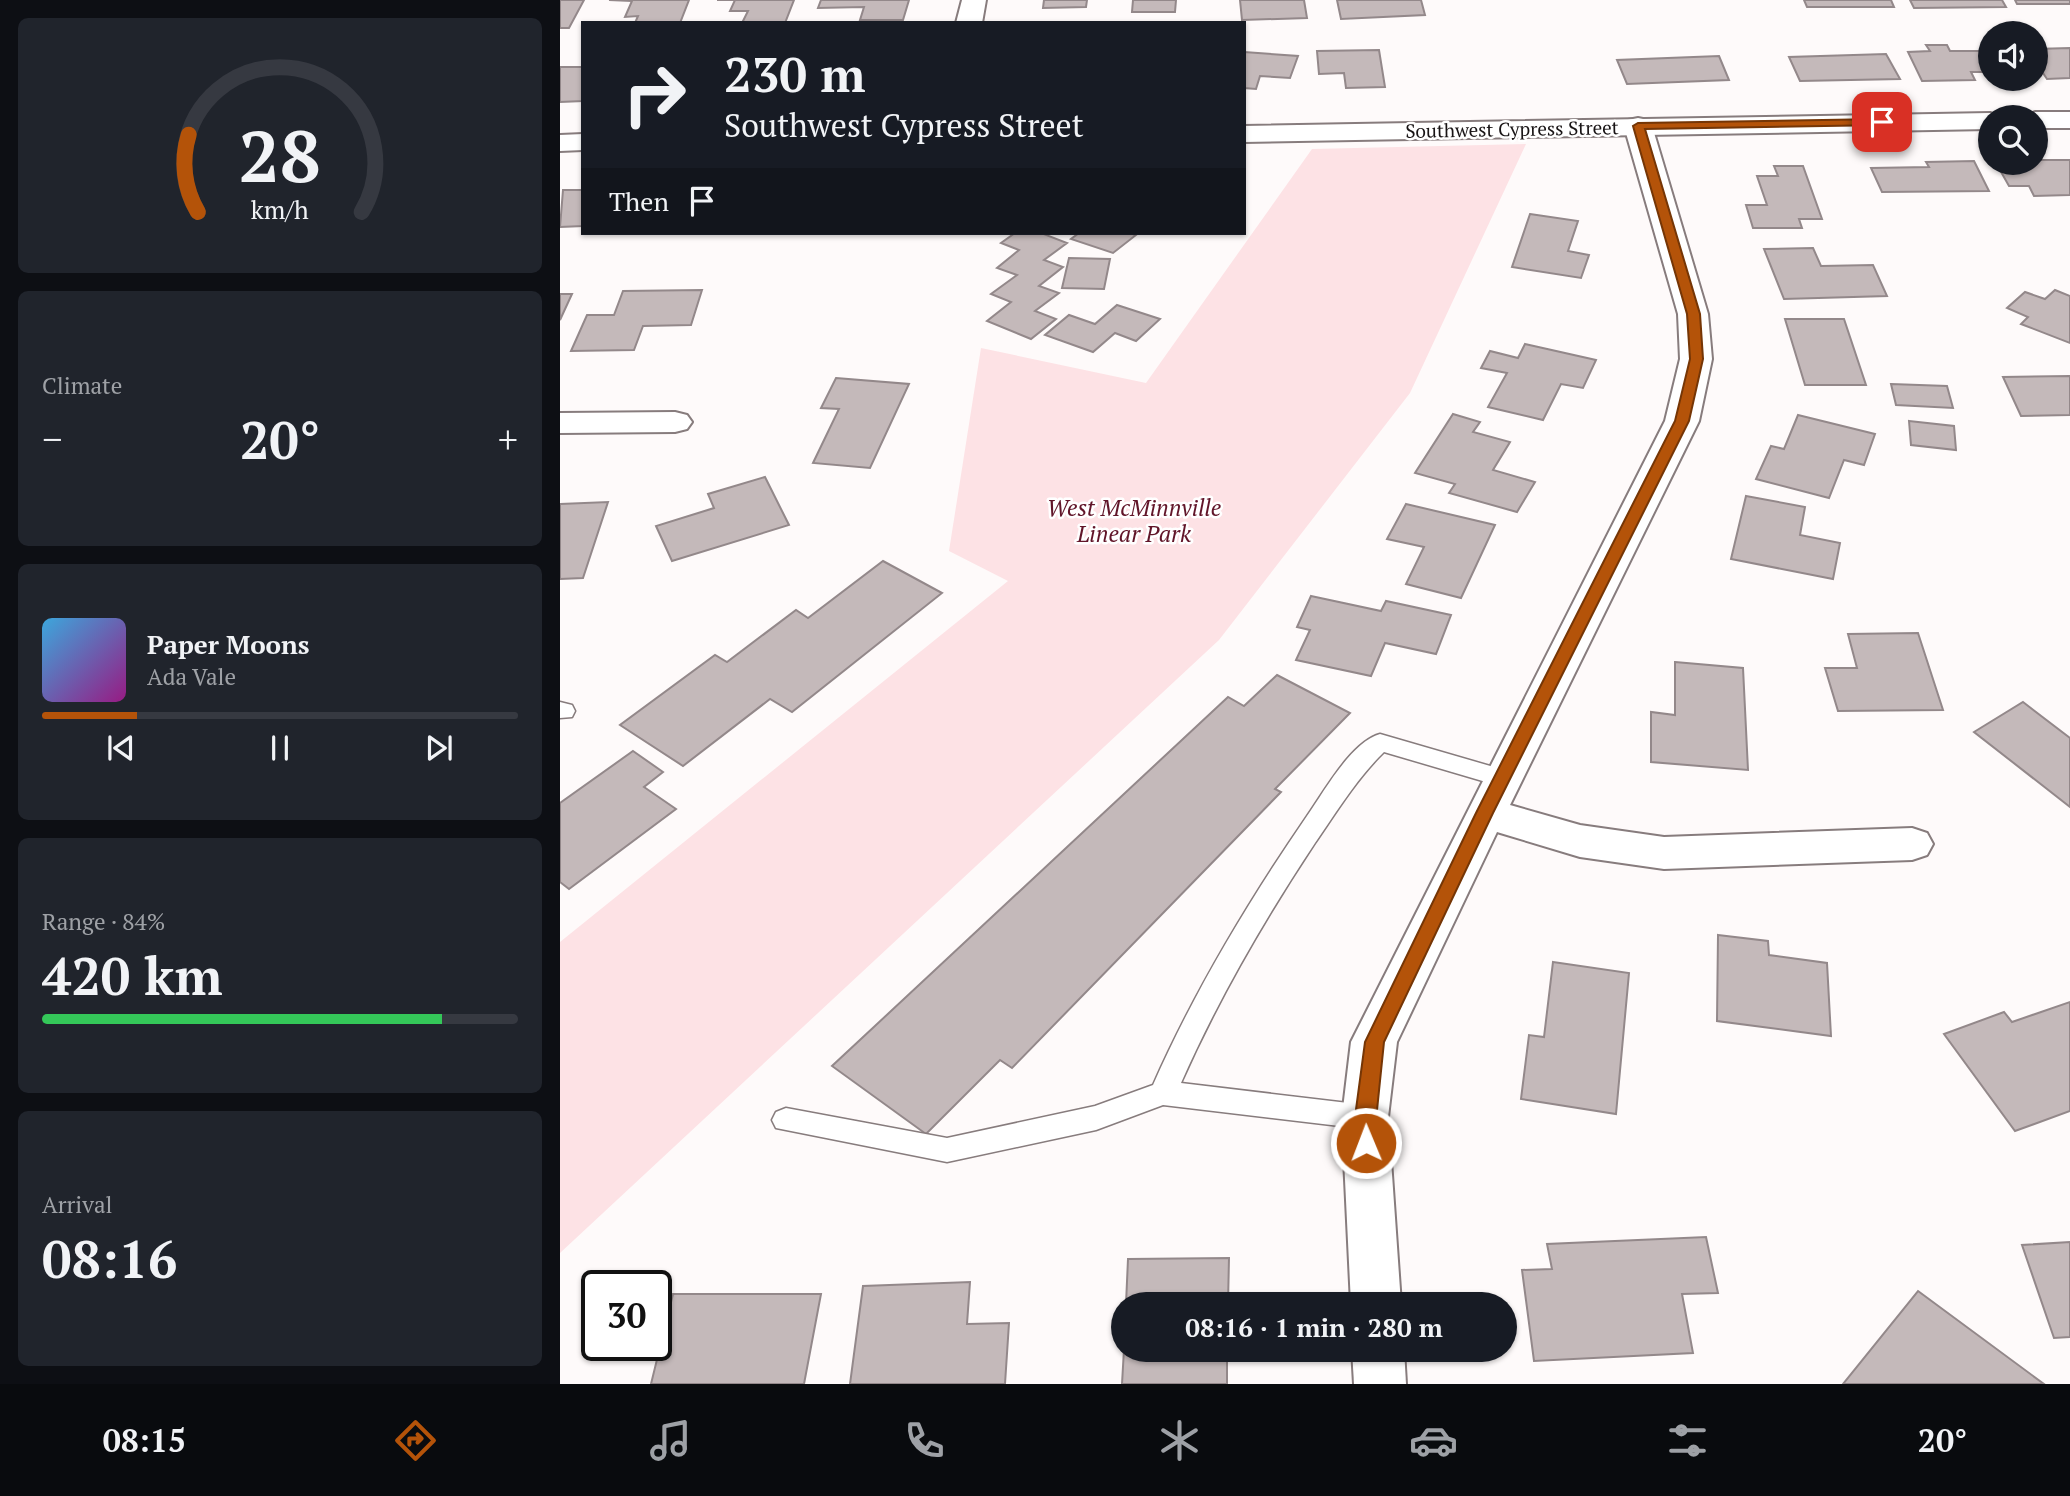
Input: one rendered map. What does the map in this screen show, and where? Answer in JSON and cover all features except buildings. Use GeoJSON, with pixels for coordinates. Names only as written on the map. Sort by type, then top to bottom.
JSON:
{"type":"FeatureCollection","features":[{"type":"Feature","properties":{"kind":"street"},"geometry":{"type":"LineString","coordinates":[[969,21],[974,0]]}},
{"type":"Feature","properties":{"kind":"street"},"geometry":{"type":"LineString","coordinates":[[2048,120],[2070,120]]}},
{"type":"Feature","properties":{"kind":"street","name":"Southwest Cypress Street"},"geometry":{"type":"LineString","coordinates":[[1246,134],[1978,121]]}},
{"type":"Feature","properties":{"kind":"street"},"geometry":{"type":"LineString","coordinates":[[1375,1292],[1365,1117],[1374,1042],[1494,795],[1682,421],[1696,359],[1693,314],[1638,126]]}},
{"type":"Feature","properties":{"kind":"street"},"geometry":{"type":"LineString","coordinates":[[560,143],[581,142]]}},
{"type":"Feature","properties":{"kind":"street"},"geometry":{"type":"LineString","coordinates":[[560,423],[675,422]]}},
{"type":"Feature","properties":{"kind":"street"},"geometry":{"type":"LineString","coordinates":[[1494,795],[1580,841],[1664,853],[1912,844]]}},
{"type":"Feature","properties":{"kind":"street"},"geometry":{"type":"LineString","coordinates":[[1379,1362],[1380,1384]]}},
{"type":"Feature","properties":{"kind":"lane"},"geometry":{"type":"LineString","coordinates":[[1163,1093],[1186,1039],[1288,863],[1361,758],[1380,742],[1494,795]]}},
{"type":"Feature","properties":{"kind":"lane"},"geometry":{"type":"LineString","coordinates":[[786,1120],[947,1150],[1096,1118],[1163,1093],[1365,1117]]}},
{"type":"Feature","properties":{"kind":"green space","name":"West McMinnville Linear Park"},"geometry":{"type":"Polygon","coordinates":[[[1526,144],[1410,393],[1219,640],[560,1253],[560,942],[1008,581],[949,551],[981,348],[1146,383],[1312,149],[1526,144]]]}},
{"type":"Feature","properties":{"kind":"route"},"geometry":{"type":"LineString","coordinates":[[1366,1143],[1365,1117],[1374,1042],[1485,813],[1682,421],[1696,359],[1693,314],[1638,126],[1882,122]]}}]}
